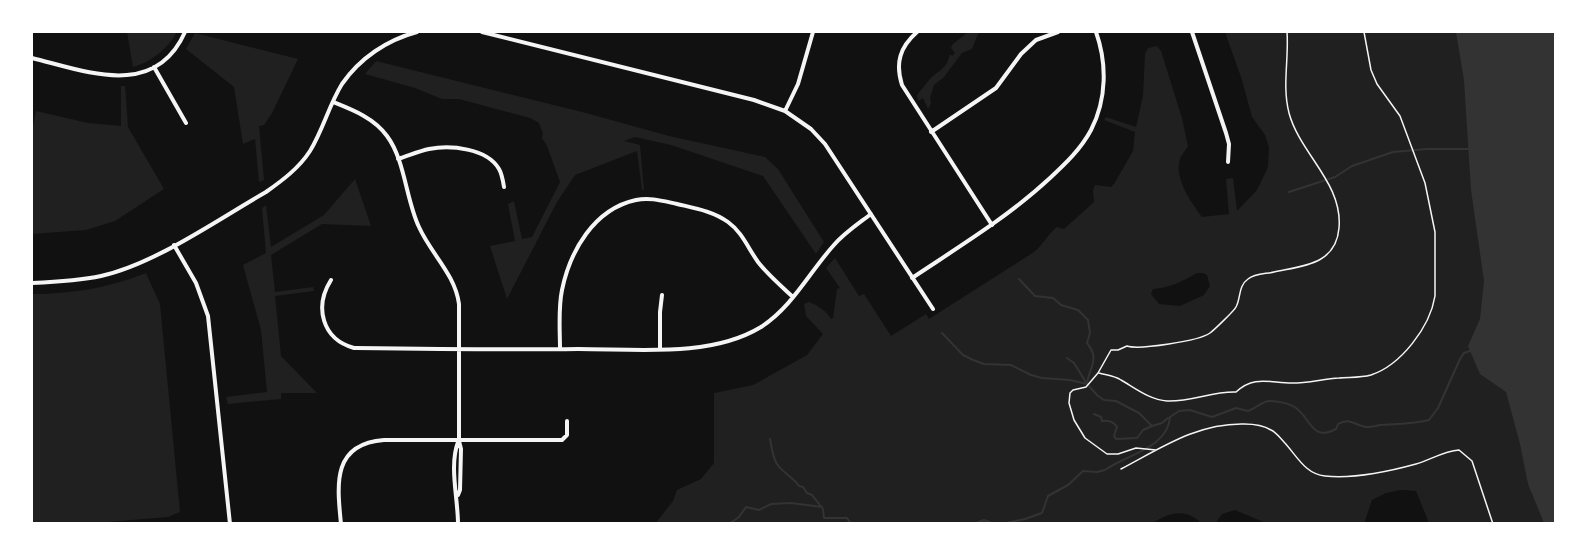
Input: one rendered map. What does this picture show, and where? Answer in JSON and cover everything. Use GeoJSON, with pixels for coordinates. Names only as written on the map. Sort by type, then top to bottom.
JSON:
{"type":"FeatureCollection","features":[{"type":"Feature","properties":{"kind":"street"},"geometry":{"type":"LineString","coordinates":[[32,58],[106,76],[132,75],[154,67],[178,45],[185,32]]}},
{"type":"Feature","properties":{"kind":"street"},"geometry":{"type":"LineString","coordinates":[[32,283],[61,282],[102,276],[140,263],[284,180],[309,153],[343,84],[366,58],[381,47],[417,32]]}},
{"type":"Feature","properties":{"kind":"street"},"geometry":{"type":"LineString","coordinates":[[482,32],[754,100],[785,111],[811,129],[825,144],[933,309]]}},
{"type":"Feature","properties":{"kind":"street"},"geometry":{"type":"LineString","coordinates":[[785,111],[798,84],[813,32]]}},
{"type":"Feature","properties":{"kind":"street"},"geometry":{"type":"LineString","coordinates":[[918,32],[905,46],[898,65],[902,85],[992,225]]}},
{"type":"Feature","properties":{"kind":"street"},"geometry":{"type":"LineString","coordinates":[[931,132],[996,88],[1021,54],[1036,40],[1058,32]]}},
{"type":"Feature","properties":{"kind":"street"},"geometry":{"type":"LineString","coordinates":[[912,278],[1022,204],[1068,161],[1092,129],[1099,111],[1105,75],[1104,58],[1096,32]]}},
{"type":"Feature","properties":{"kind":"street"},"geometry":{"type":"LineString","coordinates":[[1192,32],[1226,133],[1229,144],[1228,162]]}},
{"type":"Feature","properties":{"kind":"street"},"geometry":{"type":"LineString","coordinates":[[154,67],[186,123]]}},
{"type":"Feature","properties":{"kind":"street"},"geometry":{"type":"LineString","coordinates":[[333,102],[357,111],[381,128],[388,137],[398,159],[419,228],[456,288],[459,304],[460,349],[458,524]]}},
{"type":"Feature","properties":{"kind":"street"},"geometry":{"type":"LineString","coordinates":[[398,159],[429,149],[440,148],[480,154],[488,157],[499,169],[504,187]]}},
{"type":"Feature","properties":{"kind":"street"},"geometry":{"type":"LineString","coordinates":[[560,349],[561,292],[579,245],[592,225],[601,217],[624,203],[637,200],[664,201],[720,217],[736,228],[759,262],[793,297]]}},
{"type":"Feature","properties":{"kind":"street"},"geometry":{"type":"LineString","coordinates":[[331,280],[326,287],[323,308],[328,330],[339,342],[354,348],[699,348],[731,341],[761,327],[781,311],[842,236],[871,214]]}},
{"type":"Feature","properties":{"kind":"street"},"geometry":{"type":"LineString","coordinates":[[174,245],[196,283],[208,316],[230,524]]}},
{"type":"Feature","properties":{"kind":"street"},"geometry":{"type":"LineString","coordinates":[[660,349],[662,295]]}},
{"type":"Feature","properties":{"kind":"street"},"geometry":{"type":"LineString","coordinates":[[341,524],[338,493],[340,470],[344,460],[358,448],[374,441],[384,440],[561,440],[567,435],[567,422]]}},
{"type":"Feature","properties":{"kind":"path"},"geometry":{"type":"LineString","coordinates":[[1156,450],[1136,448],[1118,454],[1107,454],[1085,438],[1074,420],[1068,398],[1073,390],[1086,387],[1098,373],[1111,350],[1127,346],[1136,348],[1169,345],[1181,340],[1194,340],[1210,333],[1236,307],[1241,286],[1248,279],[1257,274],[1321,260],[1331,251],[1337,241],[1340,212],[1333,191],[1320,167],[1299,138],[1290,113],[1286,85],[1287,32]]}},
{"type":"Feature","properties":{"kind":"path"},"geometry":{"type":"LineString","coordinates":[[1098,373],[1119,378],[1137,390],[1167,401],[1193,399],[1225,391],[1236,392],[1245,383],[1254,380],[1294,383],[1371,375],[1387,367],[1419,336],[1434,306],[1435,232],[1425,183],[1400,116],[1377,84],[1371,70],[1364,32]]}},
{"type":"Feature","properties":{"kind":"path"},"geometry":{"type":"LineString","coordinates":[[1121,469],[1200,430],[1247,424],[1261,425],[1272,430],[1297,456],[1304,467],[1315,474],[1325,476],[1349,476],[1395,470],[1459,450],[1472,461],[1493,524]]}},
{"type":"Feature","properties":{"kind":"shaded area"},"geometry":{"type":"Polygon","coordinates":[[[127,32],[177,32],[159,54],[133,67],[127,32]]]}},
{"type":"Feature","properties":{"kind":"shaded area"},"geometry":{"type":"Polygon","coordinates":[[[968,32],[983,32],[978,34],[972,49],[962,53],[944,77],[934,85],[928,109],[923,98],[918,101],[917,95],[944,67],[950,54],[952,56],[955,53],[951,48],[953,44],[968,32]]]}},
{"type":"Feature","properties":{"kind":"shaded area"},"geometry":{"type":"Polygon","coordinates":[[[1225,32],[1555,32],[1555,523],[1429,523],[1416,491],[1401,490],[1386,493],[1372,500],[1364,524],[1266,523],[1235,510],[1222,514],[1215,524],[1201,523],[1189,515],[1177,513],[1152,524],[655,524],[673,501],[677,490],[701,479],[714,463],[714,393],[753,385],[807,355],[823,334],[806,316],[804,304],[809,302],[819,307],[831,319],[833,318],[837,289],[840,288],[826,268],[835,258],[859,296],[864,294],[891,336],[926,314],[929,319],[1034,252],[1057,227],[1064,229],[1094,202],[1095,185],[1111,187],[1114,184],[1133,151],[1135,132],[1104,120],[1106,117],[1136,127],[1143,96],[1145,54],[1148,48],[1157,46],[1161,51],[1182,118],[1188,146],[1181,157],[1179,167],[1181,182],[1202,217],[1229,214],[1226,179],[1233,178],[1237,211],[1257,190],[1268,167],[1269,147],[1265,135],[1252,117],[1225,32]],[[1197,273],[1171,286],[1153,289],[1151,294],[1159,304],[1180,306],[1204,295],[1210,286],[1207,275],[1197,273]]]}},
{"type":"Feature","properties":{"kind":"shaded area"},"geometry":{"type":"Polygon","coordinates":[[[1456,32],[1555,32],[1555,523],[1544,523],[1528,484],[1506,392],[1480,374],[1468,346],[1480,319],[1484,281],[1471,190],[1464,80],[1456,32]]]}},
{"type":"Feature","properties":{"kind":"shaded area"},"geometry":{"type":"Polygon","coordinates":[[[195,33],[298,59],[272,113],[264,125],[259,126],[264,180],[259,182],[255,139],[243,144],[234,87],[186,49],[195,33]]]}},
{"type":"Feature","properties":{"kind":"shaded area"},"geometry":{"type":"Polygon","coordinates":[[[376,61],[669,136],[765,157],[778,169],[824,242],[816,254],[763,176],[671,145],[635,137],[624,141],[640,145],[644,190],[642,190],[637,151],[575,175],[557,202],[507,299],[490,246],[515,241],[508,204],[514,201],[522,239],[532,237],[560,182],[542,138],[539,123],[530,118],[459,99],[442,99],[415,88],[365,74],[376,61]]]}},
{"type":"Feature","properties":{"kind":"shaded area"},"geometry":{"type":"Polygon","coordinates":[[[121,86],[125,86],[128,127],[164,189],[115,221],[86,230],[32,234],[32,132],[36,111],[88,123],[121,126],[121,86]]]}},
{"type":"Feature","properties":{"kind":"shaded area"},"geometry":{"type":"Polygon","coordinates":[[[355,179],[371,226],[322,224],[271,255],[275,292],[313,287],[314,291],[275,296],[281,356],[317,393],[281,393],[281,399],[228,404],[226,397],[267,392],[261,330],[243,265],[266,253],[262,208],[266,205],[271,247],[324,215],[355,179]]]}},
{"type":"Feature","properties":{"kind":"shaded area"},"geometry":{"type":"Polygon","coordinates":[[[146,273],[160,304],[180,512],[168,517],[96,523],[32,523],[32,294],[90,289],[118,283],[146,273]]]}},
{"type":"Feature","properties":{"kind":"waterway"},"geometry":{"type":"LineString","coordinates":[[1289,192],[1335,177],[1352,166],[1393,152],[1470,149]]}},
{"type":"Feature","properties":{"kind":"waterway"},"geometry":{"type":"LineString","coordinates":[[1019,279],[1035,296],[1053,298],[1061,305],[1078,310],[1088,320],[1090,333],[1087,343],[1094,358],[1087,383]]}},
{"type":"Feature","properties":{"kind":"waterway"},"geometry":{"type":"LineString","coordinates":[[942,333],[963,355],[973,360],[984,364],[1011,365],[1042,378],[1087,384],[1104,400],[1116,401],[1139,413],[1152,426],[1168,418]]}},
{"type":"Feature","properties":{"kind":"waterway"},"geometry":{"type":"LineString","coordinates":[[1001,524],[1042,513],[1048,496],[1068,485],[1083,471],[1105,470],[1145,449],[1162,436],[1170,417],[1179,411],[1190,410],[1212,417],[1236,408],[1248,411],[1269,401],[1279,402],[1296,408],[1313,428],[1322,433],[1336,429],[1338,424],[1346,421],[1366,427],[1429,420],[1438,408],[1460,359],[1464,353],[1470,351]]}},
{"type":"Feature","properties":{"kind":"waterway"},"geometry":{"type":"LineString","coordinates":[[1067,358],[1074,363],[1087,384]]}},
{"type":"Feature","properties":{"kind":"waterway"},"geometry":{"type":"LineString","coordinates":[[1094,414],[1101,417],[1102,421],[1116,425],[1114,436],[1116,439],[1137,438],[1143,430],[1152,426]]}},
{"type":"Feature","properties":{"kind":"waterway"},"geometry":{"type":"LineString","coordinates":[[770,439],[777,464],[799,486],[812,495],[823,509],[824,518],[847,518],[851,524]]}},
{"type":"Feature","properties":{"kind":"waterway"},"geometry":{"type":"LineString","coordinates":[[729,524],[739,517],[746,507],[759,510],[771,504],[791,503],[822,507]]}},
{"type":"Feature","properties":{"kind":"waterway"},"geometry":{"type":"LineString","coordinates":[[974,524],[984,520],[994,524]]}}]}
